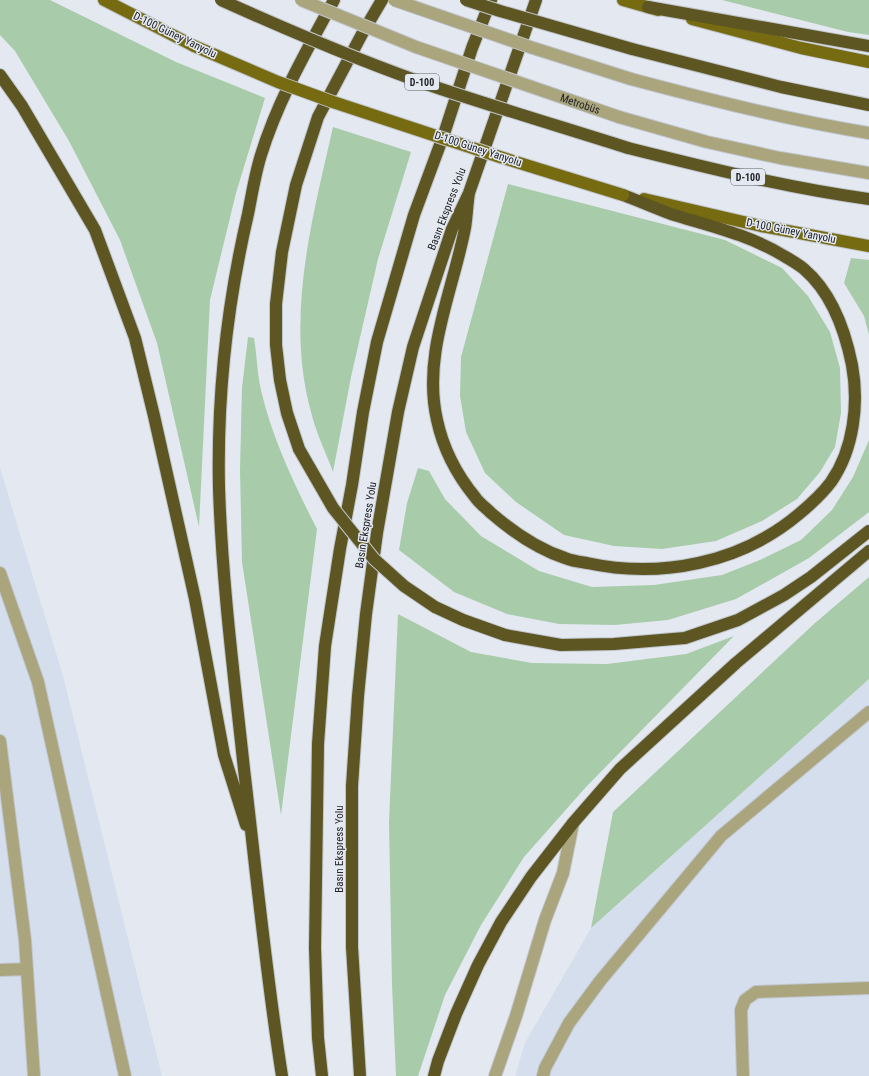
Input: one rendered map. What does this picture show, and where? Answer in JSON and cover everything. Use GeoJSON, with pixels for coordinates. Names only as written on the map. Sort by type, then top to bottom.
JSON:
{"type":"FeatureCollection","features":[{"type":"Feature","properties":{"kind":"highway","name":"D-100"},"geometry":{"type":"LineString","coordinates":[[221,0],[334,49],[411,78],[628,148],[733,174],[835,194],[869,199]]}},
{"type":"Feature","properties":{"kind":"highway"},"geometry":{"type":"LineString","coordinates":[[282,1076],[267,969],[230,647],[219,488],[220,416],[225,350],[239,251],[261,154],[278,110],[300,63],[334,0]]}},
{"type":"Feature","properties":{"kind":"highway"},"geometry":{"type":"LineString","coordinates":[[382,0],[362,34],[318,117],[296,185],[282,252],[276,304],[276,344],[280,380],[287,413],[300,449],[333,508],[374,559],[404,586],[435,607],[463,620],[505,635],[560,645],[614,644],[685,638],[738,620],[784,595],[810,577],[869,531]]}},
{"type":"Feature","properties":{"kind":"highway"},"geometry":{"type":"LineString","coordinates":[[466,0],[632,49],[781,87],[869,105]]}},
{"type":"Feature","properties":{"kind":"highway","name":"Basın Ekspress Yolu"},"geometry":{"type":"LineString","coordinates":[[322,1076],[318,1038],[316,948],[318,744],[325,646],[340,549],[352,485],[363,412],[377,342],[414,215],[444,134],[472,48],[491,0]]}},
{"type":"Feature","properties":{"kind":"highway","name":"Basın Ekspress Yolu"},"geometry":{"type":"LineString","coordinates":[[360,1076],[352,947],[352,786],[358,696],[366,614],[377,533],[398,412],[413,347],[452,229],[468,193],[536,0]]}},
{"type":"Feature","properties":{"kind":"highway"},"geometry":{"type":"LineString","coordinates":[[648,7],[869,46]]}},
{"type":"Feature","properties":{"kind":"highway"},"geometry":{"type":"LineString","coordinates":[[0,75],[22,106],[95,230],[134,338],[154,416],[195,599],[224,755],[253,846]]}},
{"type":"Feature","properties":{"kind":"highway"},"geometry":{"type":"LineString","coordinates":[[468,193],[465,227],[441,321],[434,359],[433,378],[433,399],[436,419],[443,440],[457,471],[476,499],[501,522],[529,541],[564,558],[622,569],[658,569],[702,563],[740,550],[770,535],[793,519],[817,499],[832,481],[842,463],[850,442],[854,411],[854,376],[847,341],[836,313],[824,290],[803,268],[766,245],[722,229],[669,213],[623,195]]}},
{"type":"Feature","properties":{"kind":"highway"},"geometry":{"type":"LineString","coordinates":[[434,1076],[438,1061],[456,1014],[478,965],[501,922],[531,877],[574,823],[620,769],[736,663],[869,550]]}},
{"type":"Feature","properties":{"kind":"main road","name":"D-100 Güney Yanyolu"},"geometry":{"type":"LineString","coordinates":[[104,0],[194,46],[271,79],[333,102],[500,157],[623,195],[761,226],[869,246]]}},
{"type":"Feature","properties":{"kind":"main road"},"geometry":{"type":"LineString","coordinates":[[623,0],[801,48],[869,62]]}},
{"type":"Feature","properties":{"kind":"street","name":"Metrobüs"},"geometry":{"type":"LineString","coordinates":[[301,0],[416,47],[618,117],[708,142],[780,158],[869,173]]}},
{"type":"Feature","properties":{"kind":"street"},"geometry":{"type":"LineString","coordinates":[[394,0],[530,47],[631,79],[713,101],[869,133]]}},
{"type":"Feature","properties":{"kind":"street"},"geometry":{"type":"LineString","coordinates":[[0,573],[38,682],[125,1076]]}},
{"type":"Feature","properties":{"kind":"street"},"geometry":{"type":"LineString","coordinates":[[542,1076],[569,1023],[600,981],[721,836],[869,712]]}},
{"type":"Feature","properties":{"kind":"street"},"geometry":{"type":"LineString","coordinates":[[0,741],[25,940],[34,1076]]}},
{"type":"Feature","properties":{"kind":"street"},"geometry":{"type":"LineString","coordinates":[[495,1076],[516,1016],[545,920],[563,873],[574,823]]}},
{"type":"Feature","properties":{"kind":"street"},"geometry":{"type":"LineString","coordinates":[[0,970],[27,969]]}},
{"type":"Feature","properties":{"kind":"street"},"geometry":{"type":"LineString","coordinates":[[742,1076],[741,1010],[745,1000],[756,992],[869,988]]}},
{"type":"Feature","properties":{"kind":"shaded area"},"geometry":{"type":"Polygon","coordinates":[[[0,468],[63,676],[162,1076],[0,1076],[0,468]]]}},
{"type":"Feature","properties":{"kind":"shaded area"},"geometry":{"type":"Polygon","coordinates":[[[869,679],[869,1076],[515,1076],[525,1043],[591,928],[869,679]]]}},
{"type":"Feature","properties":{"kind":"green space"},"geometry":{"type":"Polygon","coordinates":[[[0,0],[50,0],[176,62],[265,98],[236,193],[210,300],[199,527],[157,343],[120,240],[69,141],[15,51],[0,35],[0,0]]]}},
{"type":"Feature","properties":{"kind":"green space"},"geometry":{"type":"Polygon","coordinates":[[[722,0],[869,0],[869,35],[848,32],[722,0]]]}},
{"type":"Feature","properties":{"kind":"green space"},"geometry":{"type":"Polygon","coordinates":[[[333,127],[411,152],[378,259],[351,377],[333,472],[313,420],[304,376],[301,340],[301,305],[304,269],[310,233],[333,127]]]}},
{"type":"Feature","properties":{"kind":"green space"},"geometry":{"type":"Polygon","coordinates":[[[508,184],[725,240],[782,268],[808,296],[830,332],[840,368],[841,413],[835,447],[820,472],[797,499],[762,521],[716,541],[662,549],[614,546],[564,535],[516,502],[485,473],[466,432],[460,396],[461,357],[508,184]]]}},
{"type":"Feature","properties":{"kind":"green space"},"geometry":{"type":"Polygon","coordinates":[[[851,258],[869,260],[869,335],[864,316],[844,283],[851,258]]]}},
{"type":"Feature","properties":{"kind":"green space"},"geometry":{"type":"Polygon","coordinates":[[[248,337],[254,338],[260,384],[277,443],[317,529],[281,815],[242,562],[240,470],[242,388],[248,337]]]}},
{"type":"Feature","properties":{"kind":"green space"},"geometry":{"type":"Polygon","coordinates":[[[869,440],[869,512],[809,558],[736,599],[668,620],[615,625],[559,624],[507,614],[454,592],[399,550],[407,503],[418,468],[429,471],[445,499],[481,536],[539,571],[592,587],[654,585],[722,575],[760,560],[801,540],[832,510],[853,477],[869,440]]]}},
{"type":"Feature","properties":{"kind":"green space"},"geometry":{"type":"Polygon","coordinates":[[[869,577],[869,679],[591,928],[613,812],[815,623],[869,577]]]}},
{"type":"Feature","properties":{"kind":"green space"},"geometry":{"type":"Polygon","coordinates":[[[398,614],[471,652],[532,663],[607,664],[686,654],[734,636],[586,787],[524,857],[481,925],[445,995],[418,1076],[396,1076],[392,985],[389,822],[398,614]]]}}]}
